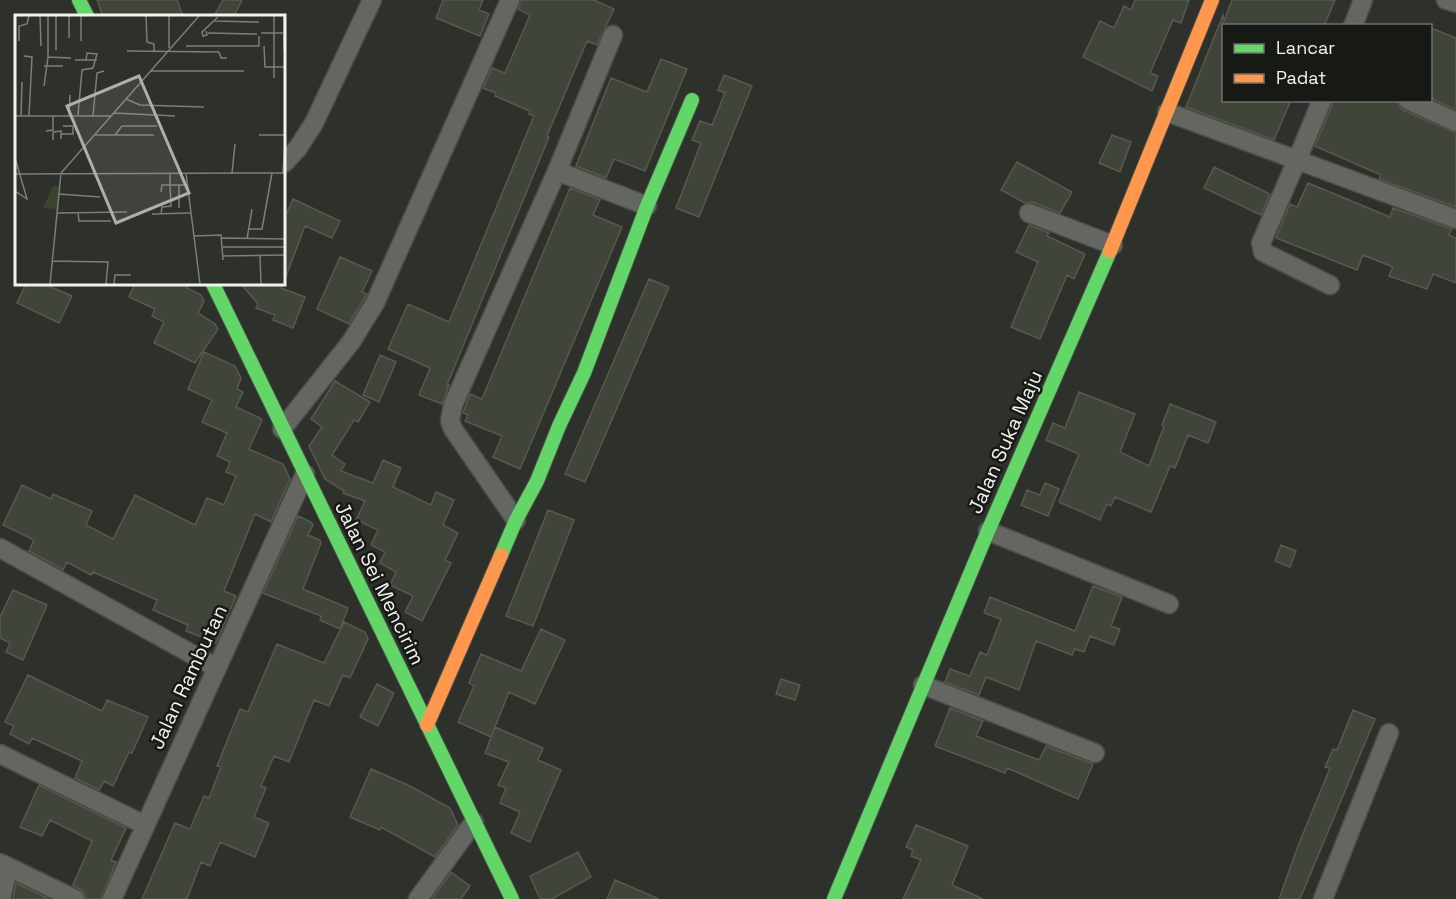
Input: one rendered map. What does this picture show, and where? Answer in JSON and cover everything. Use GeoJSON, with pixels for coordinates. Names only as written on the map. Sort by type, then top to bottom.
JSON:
{"type":"FeatureCollection","features":[{"type":"Feature","properties":{"kind":"street"},"geometry":{"type":"LineString","coordinates":[[79,0],[86,15]]}},
{"type":"Feature","properties":{"kind":"street"},"geometry":{"type":"LineString","coordinates":[[285,162],[298,148],[314,123],[372,0]]}},
{"type":"Feature","properties":{"kind":"street"},"geometry":{"type":"LineString","coordinates":[[282,429],[351,342],[375,303],[510,0]]}},
{"type":"Feature","properties":{"kind":"street","name":"Jalan Suka Maju"},"geometry":{"type":"LineString","coordinates":[[834,899],[988,531],[1113,245],[1212,0]]}},
{"type":"Feature","properties":{"kind":"street"},"geometry":{"type":"LineString","coordinates":[[1354,24],[1363,0]]}},
{"type":"Feature","properties":{"kind":"street"},"geometry":{"type":"LineString","coordinates":[[1446,0],[1456,3]]}},
{"type":"Feature","properties":{"kind":"street"},"geometry":{"type":"LineString","coordinates":[[516,520],[453,429],[450,421],[453,405],[557,171],[613,35]]}},
{"type":"Feature","properties":{"kind":"street"},"geometry":{"type":"LineString","coordinates":[[427,725],[516,520],[537,481],[584,373],[647,206],[692,100]]}},
{"type":"Feature","properties":{"kind":"street"},"geometry":{"type":"LineString","coordinates":[[1321,102],[1261,243],[1261,248],[1263,252],[1330,285]]}},
{"type":"Feature","properties":{"kind":"street"},"geometry":{"type":"LineString","coordinates":[[1412,102],[1456,122]]}},
{"type":"Feature","properties":{"kind":"street"},"geometry":{"type":"LineString","coordinates":[[1167,112],[1456,219]]}},
{"type":"Feature","properties":{"kind":"street"},"geometry":{"type":"LineString","coordinates":[[557,171],[647,206]]}},
{"type":"Feature","properties":{"kind":"street"},"geometry":{"type":"LineString","coordinates":[[1029,213],[1113,245]]}},
{"type":"Feature","properties":{"kind":"street","name":"Jalan Sei Mencirim"},"geometry":{"type":"LineString","coordinates":[[213,285],[512,899]]}},
{"type":"Feature","properties":{"kind":"street","name":"Jalan Rambutan"},"geometry":{"type":"LineString","coordinates":[[112,899],[305,474]]}},
{"type":"Feature","properties":{"kind":"street"},"geometry":{"type":"LineString","coordinates":[[988,531],[1169,603]]}},
{"type":"Feature","properties":{"kind":"street"},"geometry":{"type":"LineString","coordinates":[[0,548],[217,668]]}},
{"type":"Feature","properties":{"kind":"street"},"geometry":{"type":"LineString","coordinates":[[923,685],[1095,753]]}},
{"type":"Feature","properties":{"kind":"street"},"geometry":{"type":"LineString","coordinates":[[1323,899],[1389,733]]}},
{"type":"Feature","properties":{"kind":"street"},"geometry":{"type":"LineString","coordinates":[[0,754],[145,825]]}},
{"type":"Feature","properties":{"kind":"street"},"geometry":{"type":"LineString","coordinates":[[418,899],[474,822]]}},
{"type":"Feature","properties":{"kind":"street"},"geometry":{"type":"LineString","coordinates":[[1,899],[4,865],[75,899]]}},
{"type":"Feature","properties":{"kind":"building"},"geometry":{"type":"Polygon","coordinates":[[[97,0],[177,0],[183,15],[104,15],[97,0]]]}},
{"type":"Feature","properties":{"kind":"building"},"geometry":{"type":"Polygon","coordinates":[[[223,0],[242,0],[234,15],[215,15],[223,0]]]}},
{"type":"Feature","properties":{"kind":"building"},"geometry":{"type":"Polygon","coordinates":[[[443,0],[483,0],[479,10],[489,14],[480,36],[436,18],[443,0]]]}},
{"type":"Feature","properties":{"kind":"building"},"geometry":{"type":"Polygon","coordinates":[[[521,0],[594,0],[614,9],[597,45],[587,41],[447,385],[449,385],[442,404],[419,395],[430,368],[388,349],[408,304],[449,322],[534,116],[529,114],[530,111],[495,96],[496,93],[483,88],[492,68],[505,73],[530,15],[518,9],[521,0]]]}},
{"type":"Feature","properties":{"kind":"building"},"geometry":{"type":"Polygon","coordinates":[[[1135,0],[1189,0],[1181,23],[1173,20],[1150,73],[1158,76],[1152,91],[1083,57],[1100,21],[1114,28],[1124,6],[1131,10],[1135,0]]]}},
{"type":"Feature","properties":{"kind":"building"},"geometry":{"type":"Polygon","coordinates":[[[1232,0],[1335,0],[1325,24],[1222,24],[1222,102],[1290,102],[1274,140],[1186,107],[1223,15],[1224,21],[1232,0]]]}},
{"type":"Feature","properties":{"kind":"building"},"geometry":{"type":"Polygon","coordinates":[[[1432,28],[1456,38],[1456,110],[1432,98],[1432,28]]]}},
{"type":"Feature","properties":{"kind":"building"},"geometry":{"type":"Polygon","coordinates":[[[661,59],[687,69],[645,171],[614,159],[606,178],[576,166],[611,78],[647,92],[661,59]]]}},
{"type":"Feature","properties":{"kind":"building"},"geometry":{"type":"Polygon","coordinates":[[[724,75],[752,86],[699,217],[676,208],[701,143],[692,140],[700,121],[712,125],[725,93],[718,90],[724,75]]]}},
{"type":"Feature","properties":{"kind":"building"},"geometry":{"type":"Polygon","coordinates":[[[1333,102],[1398,102],[1403,110],[1456,133],[1456,207],[1379,179],[1381,175],[1315,146],[1333,102]]]}},
{"type":"Feature","properties":{"kind":"building"},"geometry":{"type":"Polygon","coordinates":[[[1112,135],[1131,142],[1120,172],[1099,163],[1112,135]]]}},
{"type":"Feature","properties":{"kind":"building"},"geometry":{"type":"Polygon","coordinates":[[[1017,162],[1072,192],[1060,213],[1033,202],[1025,203],[1001,190],[1017,162]]]}},
{"type":"Feature","properties":{"kind":"building"},"geometry":{"type":"Polygon","coordinates":[[[1214,167],[1270,194],[1261,215],[1204,188],[1214,167]]]}},
{"type":"Feature","properties":{"kind":"building"},"geometry":{"type":"Polygon","coordinates":[[[1308,183],[1390,217],[1393,208],[1452,229],[1449,235],[1456,238],[1456,283],[1433,274],[1427,289],[1389,276],[1393,267],[1363,255],[1357,270],[1276,238],[1290,204],[1297,207],[1308,183]]]}},
{"type":"Feature","properties":{"kind":"building"},"geometry":{"type":"Polygon","coordinates":[[[570,188],[600,200],[593,215],[622,227],[520,469],[493,457],[502,436],[465,421],[468,415],[463,413],[470,394],[482,399],[570,188]]]}},
{"type":"Feature","properties":{"kind":"building"},"geometry":{"type":"Polygon","coordinates":[[[293,199],[340,221],[332,238],[305,226],[285,279],[285,217],[293,199]]]}},
{"type":"Feature","properties":{"kind":"building"},"geometry":{"type":"Polygon","coordinates":[[[1029,225],[1049,233],[1047,236],[1085,254],[1074,279],[1067,275],[1040,339],[1011,327],[1038,262],[1016,252],[1029,225]]]}},
{"type":"Feature","properties":{"kind":"building"},"geometry":{"type":"Polygon","coordinates":[[[340,257],[372,271],[362,292],[367,294],[349,324],[317,309],[340,257]]]}},
{"type":"Feature","properties":{"kind":"building"},"geometry":{"type":"Polygon","coordinates":[[[649,279],[669,287],[585,482],[565,474],[649,279]]]}},
{"type":"Feature","properties":{"kind":"building"},"geometry":{"type":"Polygon","coordinates":[[[26,285],[46,285],[72,296],[59,323],[17,303],[26,285]]]}},
{"type":"Feature","properties":{"kind":"building"},"geometry":{"type":"Polygon","coordinates":[[[135,285],[188,285],[187,288],[201,295],[204,301],[198,313],[215,324],[218,329],[195,363],[154,343],[164,322],[152,316],[155,309],[129,297],[135,285]]]}},
{"type":"Feature","properties":{"kind":"building"},"geometry":{"type":"Polygon","coordinates":[[[242,285],[282,285],[281,288],[305,297],[293,328],[273,320],[275,315],[256,308],[258,304],[242,285]]]}},
{"type":"Feature","properties":{"kind":"building"},"geometry":{"type":"Polygon","coordinates":[[[204,352],[235,366],[241,378],[237,389],[243,392],[236,407],[262,420],[249,449],[283,464],[290,479],[271,522],[255,514],[224,591],[236,596],[216,643],[186,631],[188,625],[153,610],[157,600],[93,572],[91,575],[67,562],[63,570],[29,551],[34,540],[3,525],[22,485],[51,499],[53,494],[92,511],[86,525],[113,539],[135,495],[195,525],[207,498],[224,505],[236,476],[226,472],[230,462],[217,456],[227,433],[202,422],[212,400],[188,389],[204,352]]]}},
{"type":"Feature","properties":{"kind":"building"},"geometry":{"type":"Polygon","coordinates":[[[380,355],[396,362],[379,402],[363,395],[380,355]]]}},
{"type":"Feature","properties":{"kind":"building"},"geometry":{"type":"Polygon","coordinates":[[[335,381],[370,402],[358,422],[354,420],[332,455],[345,464],[341,471],[373,483],[383,460],[401,468],[393,487],[431,505],[436,492],[454,500],[443,525],[458,533],[445,560],[451,563],[422,621],[405,612],[413,596],[390,585],[396,572],[380,563],[385,552],[371,545],[378,530],[356,520],[365,501],[343,493],[344,491],[325,479],[309,446],[322,427],[311,419],[335,381]]]}},
{"type":"Feature","properties":{"kind":"building"},"geometry":{"type":"Polygon","coordinates":[[[1079,392],[1135,414],[1120,452],[1149,466],[1170,404],[1216,422],[1208,443],[1188,435],[1175,468],[1170,466],[1151,512],[1115,497],[1111,506],[1107,504],[1100,520],[1059,502],[1079,454],[1046,440],[1053,423],[1065,428],[1079,392]]]}},
{"type":"Feature","properties":{"kind":"building"},"geometry":{"type":"Polygon","coordinates":[[[1045,483],[1059,489],[1048,516],[1021,505],[1027,490],[1040,495],[1045,483]]]}},
{"type":"Feature","properties":{"kind":"building"},"geometry":{"type":"Polygon","coordinates":[[[548,510],[574,520],[533,626],[506,616],[548,510]]]}},
{"type":"Feature","properties":{"kind":"building"},"geometry":{"type":"Polygon","coordinates":[[[298,516],[311,522],[313,525],[308,535],[320,540],[321,543],[303,589],[348,608],[340,629],[320,620],[321,616],[263,593],[298,516]]]}},
{"type":"Feature","properties":{"kind":"building"},"geometry":{"type":"Polygon","coordinates":[[[1281,545],[1296,551],[1290,567],[1275,561],[1281,545]]]}},
{"type":"Feature","properties":{"kind":"building"},"geometry":{"type":"Polygon","coordinates":[[[1093,586],[1122,597],[1111,626],[1120,629],[1114,645],[1090,636],[1084,652],[1075,649],[1072,655],[1036,641],[1019,690],[986,677],[979,695],[945,682],[950,669],[970,676],[980,652],[987,655],[1001,619],[984,613],[990,597],[1075,631],[1093,586]]]}},
{"type":"Feature","properties":{"kind":"building"},"geometry":{"type":"Polygon","coordinates":[[[13,590],[47,605],[23,660],[6,652],[10,643],[0,638],[0,617],[13,590]]]}},
{"type":"Feature","properties":{"kind":"building"},"geometry":{"type":"Polygon","coordinates":[[[344,622],[365,632],[368,639],[350,678],[343,675],[329,706],[314,700],[289,762],[274,756],[261,786],[266,788],[254,817],[269,823],[255,857],[220,842],[210,866],[201,862],[187,899],[142,899],[175,823],[190,829],[204,796],[209,798],[221,767],[217,766],[240,709],[248,712],[277,644],[324,663],[344,622]]]}},
{"type":"Feature","properties":{"kind":"building"},"geometry":{"type":"Polygon","coordinates":[[[541,629],[565,640],[535,704],[509,692],[491,737],[458,722],[474,686],[469,683],[481,654],[521,671],[541,629]]]}},
{"type":"Feature","properties":{"kind":"building"},"geometry":{"type":"Polygon","coordinates":[[[28,675],[102,711],[107,700],[148,717],[132,753],[129,752],[113,786],[104,781],[99,790],[75,778],[82,761],[32,738],[29,744],[10,734],[14,726],[5,722],[28,675]]]}},
{"type":"Feature","properties":{"kind":"building"},"geometry":{"type":"Polygon","coordinates":[[[781,679],[800,685],[795,700],[776,694],[781,679]]]}},
{"type":"Feature","properties":{"kind":"building"},"geometry":{"type":"Polygon","coordinates":[[[377,684],[394,693],[378,726],[360,717],[377,684]]]}},
{"type":"Feature","properties":{"kind":"building"},"geometry":{"type":"Polygon","coordinates":[[[950,708],[983,721],[976,736],[1039,760],[1046,746],[1093,764],[1078,799],[1007,768],[1005,773],[935,746],[950,708]]]}},
{"type":"Feature","properties":{"kind":"building"},"geometry":{"type":"Polygon","coordinates":[[[1353,710],[1375,719],[1300,899],[1279,899],[1330,768],[1325,767],[1333,749],[1337,750],[1353,710]]]}},
{"type":"Feature","properties":{"kind":"building"},"geometry":{"type":"Polygon","coordinates":[[[495,727],[543,748],[538,760],[561,770],[530,842],[511,833],[520,812],[500,803],[506,788],[498,785],[509,762],[485,753],[495,727]]]}},
{"type":"Feature","properties":{"kind":"building"},"geometry":{"type":"Polygon","coordinates":[[[371,769],[408,785],[450,808],[458,825],[435,857],[381,827],[380,830],[350,817],[371,769]]]}},
{"type":"Feature","properties":{"kind":"building"},"geometry":{"type":"Polygon","coordinates":[[[39,785],[126,828],[111,860],[116,862],[101,899],[86,899],[84,892],[73,885],[92,841],[50,820],[42,836],[20,827],[39,785]]]}},
{"type":"Feature","properties":{"kind":"building"},"geometry":{"type":"Polygon","coordinates":[[[916,825],[968,846],[952,885],[983,899],[903,899],[921,860],[911,856],[913,850],[906,847],[916,825]]]}},
{"type":"Feature","properties":{"kind":"building"},"geometry":{"type":"Polygon","coordinates":[[[578,852],[591,877],[552,899],[540,899],[530,876],[578,852]]]}},
{"type":"Feature","properties":{"kind":"building"},"geometry":{"type":"Polygon","coordinates":[[[451,872],[470,886],[461,899],[432,899],[451,872]]]}},
{"type":"Feature","properties":{"kind":"building"},"geometry":{"type":"Polygon","coordinates":[[[615,880],[659,899],[607,899],[615,880]]]}},
{"type":"Feature","properties":{"kind":"building"},"geometry":{"type":"Polygon","coordinates":[[[16,883],[49,899],[13,899],[16,883]]]}},
{"type":"Feature","properties":{"kind":"traffic: fast"},"geometry":{"type":"LineString","coordinates":[[79,0],[86,15]]}},
{"type":"Feature","properties":{"kind":"traffic: fast"},"geometry":{"type":"LineString","coordinates":[[501,555],[516,520],[537,481],[584,373],[647,206],[692,100]]}},
{"type":"Feature","properties":{"kind":"traffic: fast"},"geometry":{"type":"LineString","coordinates":[[834,899],[988,531],[1110,251]]}},
{"type":"Feature","properties":{"kind":"traffic: fast"},"geometry":{"type":"LineString","coordinates":[[213,285],[512,899]]}},
{"type":"Feature","properties":{"kind":"traffic: slow"},"geometry":{"type":"LineString","coordinates":[[1110,251],[1212,0]]}},
{"type":"Feature","properties":{"kind":"traffic: slow"},"geometry":{"type":"LineString","coordinates":[[427,725],[501,555]]}}]}
